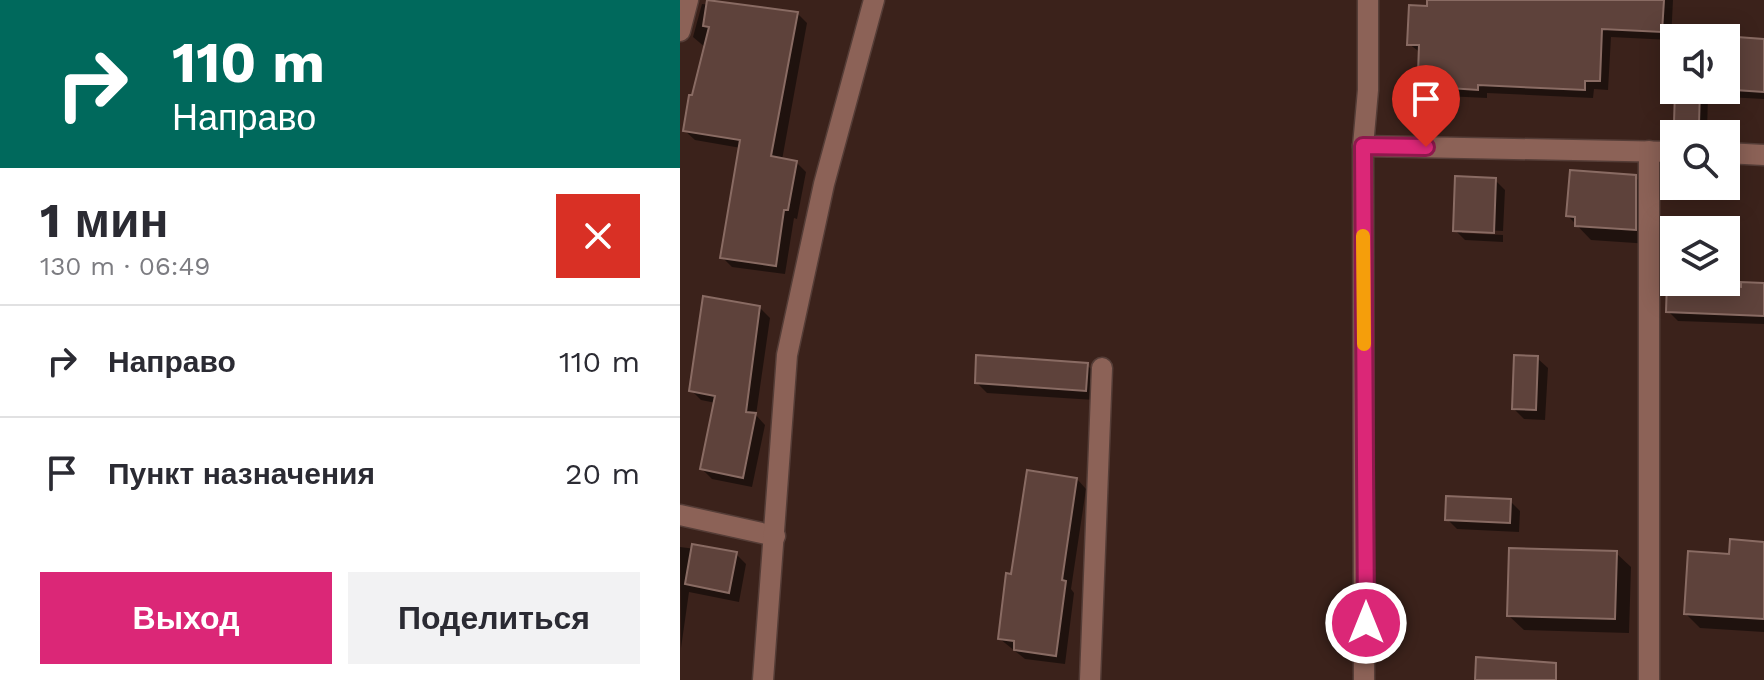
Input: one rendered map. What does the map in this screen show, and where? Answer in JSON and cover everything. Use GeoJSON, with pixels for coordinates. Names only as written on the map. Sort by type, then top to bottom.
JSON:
{"type":"FeatureCollection","features":[{"type":"Feature","properties":{"kind":"street"},"geometry":{"type":"LineString","coordinates":[[680,31],[688,0]]}},
{"type":"Feature","properties":{"kind":"street"},"geometry":{"type":"LineString","coordinates":[[763,680],[787,355],[824,184],[874,0]]}},
{"type":"Feature","properties":{"kind":"street"},"geometry":{"type":"LineString","coordinates":[[1364,680],[1363,146],[1368,90],[1368,0]]}},
{"type":"Feature","properties":{"kind":"street"},"geometry":{"type":"LineString","coordinates":[[1363,146],[1660,151]]}},
{"type":"Feature","properties":{"kind":"street"},"geometry":{"type":"LineString","coordinates":[[1649,151],[1649,680]]}},
{"type":"Feature","properties":{"kind":"street"},"geometry":{"type":"LineString","coordinates":[[1740,154],[1764,155]]}},
{"type":"Feature","properties":{"kind":"street"},"geometry":{"type":"LineString","coordinates":[[1090,680],[1102,368]]}},
{"type":"Feature","properties":{"kind":"street"},"geometry":{"type":"LineString","coordinates":[[680,515],[775,536]]}},
{"type":"Feature","properties":{"kind":"building"},"geometry":{"type":"Polygon","coordinates":[[[707,0],[798,12],[771,156],[797,161],[788,210],[784,210],[776,266],[720,258],[740,140],[683,131],[689,95],[692,95],[709,27],[703,26],[707,0]]]}},
{"type":"Feature","properties":{"kind":"building"},"geometry":{"type":"Polygon","coordinates":[[[1427,0],[1664,0],[1660,32],[1602,29],[1600,81],[1585,81],[1585,90],[1478,85],[1478,90],[1434,87],[1434,74],[1418,73],[1419,45],[1407,45],[1409,5],[1427,6],[1427,0]]]}},
{"type":"Feature","properties":{"kind":"building"},"geometry":{"type":"Polygon","coordinates":[[[1740,37],[1764,39],[1764,92],[1740,90],[1740,37]]]}},
{"type":"Feature","properties":{"kind":"building"},"geometry":{"type":"Polygon","coordinates":[[[1675,104],[1700,104],[1699,120],[1674,120],[1675,104]]]}},
{"type":"Feature","properties":{"kind":"building"},"geometry":{"type":"Polygon","coordinates":[[[1570,170],[1636,175],[1636,230],[1575,226],[1575,217],[1566,216],[1570,170]]]}},
{"type":"Feature","properties":{"kind":"building"},"geometry":{"type":"Polygon","coordinates":[[[1455,176],[1496,178],[1494,233],[1453,231],[1455,176]]]}},
{"type":"Feature","properties":{"kind":"building"},"geometry":{"type":"Polygon","coordinates":[[[1741,282],[1764,283],[1764,316],[1666,312],[1667,296],[1740,296],[1741,282]]]}},
{"type":"Feature","properties":{"kind":"building"},"geometry":{"type":"Polygon","coordinates":[[[703,296],[760,306],[746,412],[756,413],[743,478],[700,469],[715,396],[689,391],[703,296]]]}},
{"type":"Feature","properties":{"kind":"building"},"geometry":{"type":"Polygon","coordinates":[[[976,355],[1088,363],[1086,391],[975,383],[976,355]]]}},
{"type":"Feature","properties":{"kind":"building"},"geometry":{"type":"Polygon","coordinates":[[[1514,355],[1538,356],[1536,410],[1512,409],[1514,355]]]}},
{"type":"Feature","properties":{"kind":"building"},"geometry":{"type":"Polygon","coordinates":[[[1027,470],[1077,478],[1062,580],[1066,581],[1056,656],[1014,650],[1014,641],[998,639],[1006,573],[1011,574],[1027,470]]]}},
{"type":"Feature","properties":{"kind":"building"},"geometry":{"type":"Polygon","coordinates":[[[1446,496],[1511,499],[1510,523],[1445,520],[1446,496]]]}},
{"type":"Feature","properties":{"kind":"building"},"geometry":{"type":"Polygon","coordinates":[[[1730,539],[1764,542],[1764,619],[1684,614],[1688,551],[1729,554],[1730,539]]]}},
{"type":"Feature","properties":{"kind":"building"},"geometry":{"type":"Polygon","coordinates":[[[692,544],[737,552],[729,593],[685,584],[692,544]]]}},
{"type":"Feature","properties":{"kind":"building"},"geometry":{"type":"Polygon","coordinates":[[[1509,548],[1617,551],[1615,619],[1507,616],[1509,548]]]}},
{"type":"Feature","properties":{"kind":"building"},"geometry":{"type":"Polygon","coordinates":[[[1476,657],[1556,663],[1556,680],[1475,680],[1476,657]]]}},
{"type":"Feature","properties":{"kind":"slow traffic"},"geometry":{"type":"LineString","coordinates":[[1363,236],[1364,344]]}},
{"type":"Feature","properties":{"kind":"route"},"geometry":{"type":"LineString","coordinates":[[1366,623],[1363,146],[1426,147]]}}]}
